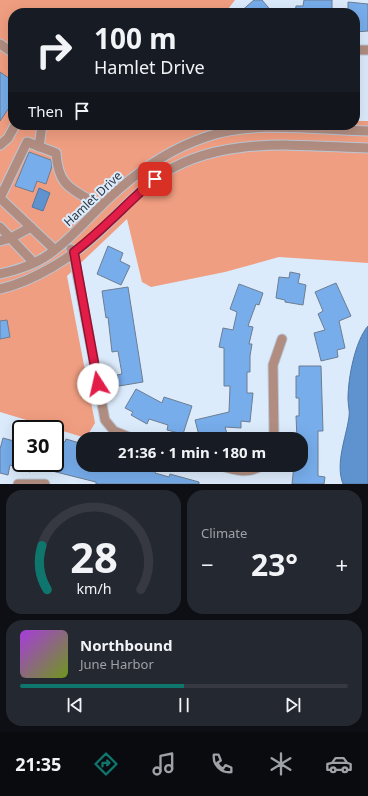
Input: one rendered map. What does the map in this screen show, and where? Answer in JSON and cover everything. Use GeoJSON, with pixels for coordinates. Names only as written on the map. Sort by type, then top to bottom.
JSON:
{"type":"FeatureCollection","features":[{"type":"Feature","properties":{"kind":"street"},"geometry":{"type":"LineString","coordinates":[[0,145],[8,138],[12,130]]}},
{"type":"Feature","properties":{"kind":"street"},"geometry":{"type":"LineString","coordinates":[[39,147],[41,130]]}},
{"type":"Feature","properties":{"kind":"street","name":"Hamlet Drive"},"geometry":{"type":"LineString","coordinates":[[0,274],[25,268],[55,250],[105,202],[143,169],[173,151],[207,136],[236,130]]}},
{"type":"Feature","properties":{"kind":"street","name":"Hamlet Drive"},"geometry":{"type":"LineString","coordinates":[[337,130],[368,131]]}},
{"type":"Feature","properties":{"kind":"street"},"geometry":{"type":"LineString","coordinates":[[55,250],[0,198],[4,181],[27,142],[56,153],[59,172],[63,182],[70,188],[90,200],[105,202]]}},
{"type":"Feature","properties":{"kind":"street"},"geometry":{"type":"LineString","coordinates":[[0,289],[30,278],[54,266],[96,235],[132,198],[155,179],[182,164],[212,153],[242,147],[269,145],[368,148]]}},
{"type":"Feature","properties":{"kind":"street"},"geometry":{"type":"LineString","coordinates":[[90,200],[94,213]]}},
{"type":"Feature","properties":{"kind":"street"},"geometry":{"type":"LineString","coordinates":[[0,227],[34,263]]}},
{"type":"Feature","properties":{"kind":"street"},"geometry":{"type":"LineString","coordinates":[[0,241],[11,238],[32,227]]}},
{"type":"Feature","properties":{"kind":"street"},"geometry":{"type":"LineString","coordinates":[[66,241],[74,252],[106,420],[114,431],[116,432]]}},
{"type":"Feature","properties":{"kind":"street"},"geometry":{"type":"LineString","coordinates":[[274,432],[273,365],[282,339]]}},
{"type":"Feature","properties":{"kind":"street"},"geometry":{"type":"LineString","coordinates":[[18,484],[45,484]]}},
{"type":"Feature","properties":{"kind":"shaded area"},"geometry":{"type":"Polygon","coordinates":[[[0,0],[235,0],[229,8],[8,8],[8,130],[360,130],[360,121],[368,121],[368,263],[279,257],[225,272],[151,287],[142,282],[127,219],[67,276],[95,423],[90,432],[76,432],[76,435],[64,431],[64,420],[26,420],[0,412],[0,0]]]}},
{"type":"Feature","properties":{"kind":"water"},"geometry":{"type":"Polygon","coordinates":[[[39,188],[50,193],[43,211],[32,207],[39,188]]]}},
{"type":"Feature","properties":{"kind":"water"},"geometry":{"type":"Polygon","coordinates":[[[368,326],[368,484],[343,484],[340,468],[349,417],[348,390],[351,371],[359,341],[368,326]]]}},
{"type":"Feature","properties":{"kind":"building"},"geometry":{"type":"Polygon","coordinates":[[[254,0],[262,0],[269,8],[245,8],[254,0]]]}},
{"type":"Feature","properties":{"kind":"building"},"geometry":{"type":"Polygon","coordinates":[[[304,0],[332,0],[332,8],[296,8],[296,6],[303,6],[304,0]]]}},
{"type":"Feature","properties":{"kind":"building"},"geometry":{"type":"Polygon","coordinates":[[[348,2],[368,4],[368,31],[360,32],[360,8],[348,8],[348,2]]]}},
{"type":"Feature","properties":{"kind":"building"},"geometry":{"type":"Polygon","coordinates":[[[0,72],[8,78],[8,109],[0,121],[0,72]]]}},
{"type":"Feature","properties":{"kind":"building"},"geometry":{"type":"Polygon","coordinates":[[[29,152],[51,160],[52,166],[46,184],[37,181],[33,192],[15,186],[29,152]]]}},
{"type":"Feature","properties":{"kind":"building"},"geometry":{"type":"Polygon","coordinates":[[[108,246],[123,253],[120,261],[130,266],[121,285],[97,274],[108,246]]]}},
{"type":"Feature","properties":{"kind":"building"},"geometry":{"type":"Polygon","coordinates":[[[290,272],[300,274],[298,283],[306,285],[303,305],[285,302],[285,300],[276,298],[279,277],[289,278],[290,272]]]}},
{"type":"Feature","properties":{"kind":"building"},"geometry":{"type":"Polygon","coordinates":[[[336,283],[351,316],[339,321],[345,348],[337,350],[338,357],[321,361],[314,333],[325,330],[318,314],[323,311],[315,292],[336,283]]]}},
{"type":"Feature","properties":{"kind":"building"},"geometry":{"type":"Polygon","coordinates":[[[239,284],[263,293],[259,305],[256,304],[248,326],[253,327],[249,344],[252,344],[250,372],[247,372],[247,393],[253,393],[250,422],[241,421],[241,428],[225,427],[226,432],[198,432],[195,420],[229,412],[230,386],[224,386],[224,348],[219,347],[223,328],[233,330],[237,312],[230,309],[239,284]]]}},
{"type":"Feature","properties":{"kind":"building"},"geometry":{"type":"Polygon","coordinates":[[[128,287],[143,382],[119,386],[117,375],[122,374],[118,351],[112,352],[108,317],[106,318],[102,291],[128,287]]]}},
{"type":"Feature","properties":{"kind":"building"},"geometry":{"type":"Polygon","coordinates":[[[7,320],[10,337],[0,339],[0,321],[7,320]]]}},
{"type":"Feature","properties":{"kind":"building"},"geometry":{"type":"Polygon","coordinates":[[[299,366],[321,366],[323,431],[318,431],[318,476],[325,477],[324,484],[292,484],[293,472],[308,472],[308,432],[297,432],[296,416],[299,416],[299,398],[296,398],[296,376],[299,376],[299,366]]]}},
{"type":"Feature","properties":{"kind":"building"},"geometry":{"type":"Polygon","coordinates":[[[136,389],[162,403],[164,397],[192,406],[184,432],[167,430],[168,425],[149,419],[147,424],[131,415],[133,412],[125,408],[136,389]]]}},
{"type":"Feature","properties":{"kind":"building"},"geometry":{"type":"Polygon","coordinates":[[[3,438],[12,440],[12,466],[10,465],[8,475],[0,473],[0,449],[3,438]]]}},
{"type":"Feature","properties":{"kind":"building"},"geometry":{"type":"Polygon","coordinates":[[[66,439],[76,442],[76,472],[156,472],[169,477],[170,474],[199,482],[199,484],[96,484],[96,482],[56,472],[64,472],[64,442],[66,439]]]}},
{"type":"Feature","properties":{"kind":"route"},"geometry":{"type":"LineString","coordinates":[[98,384],[74,252],[96,235],[132,198],[155,179]]}}]}
